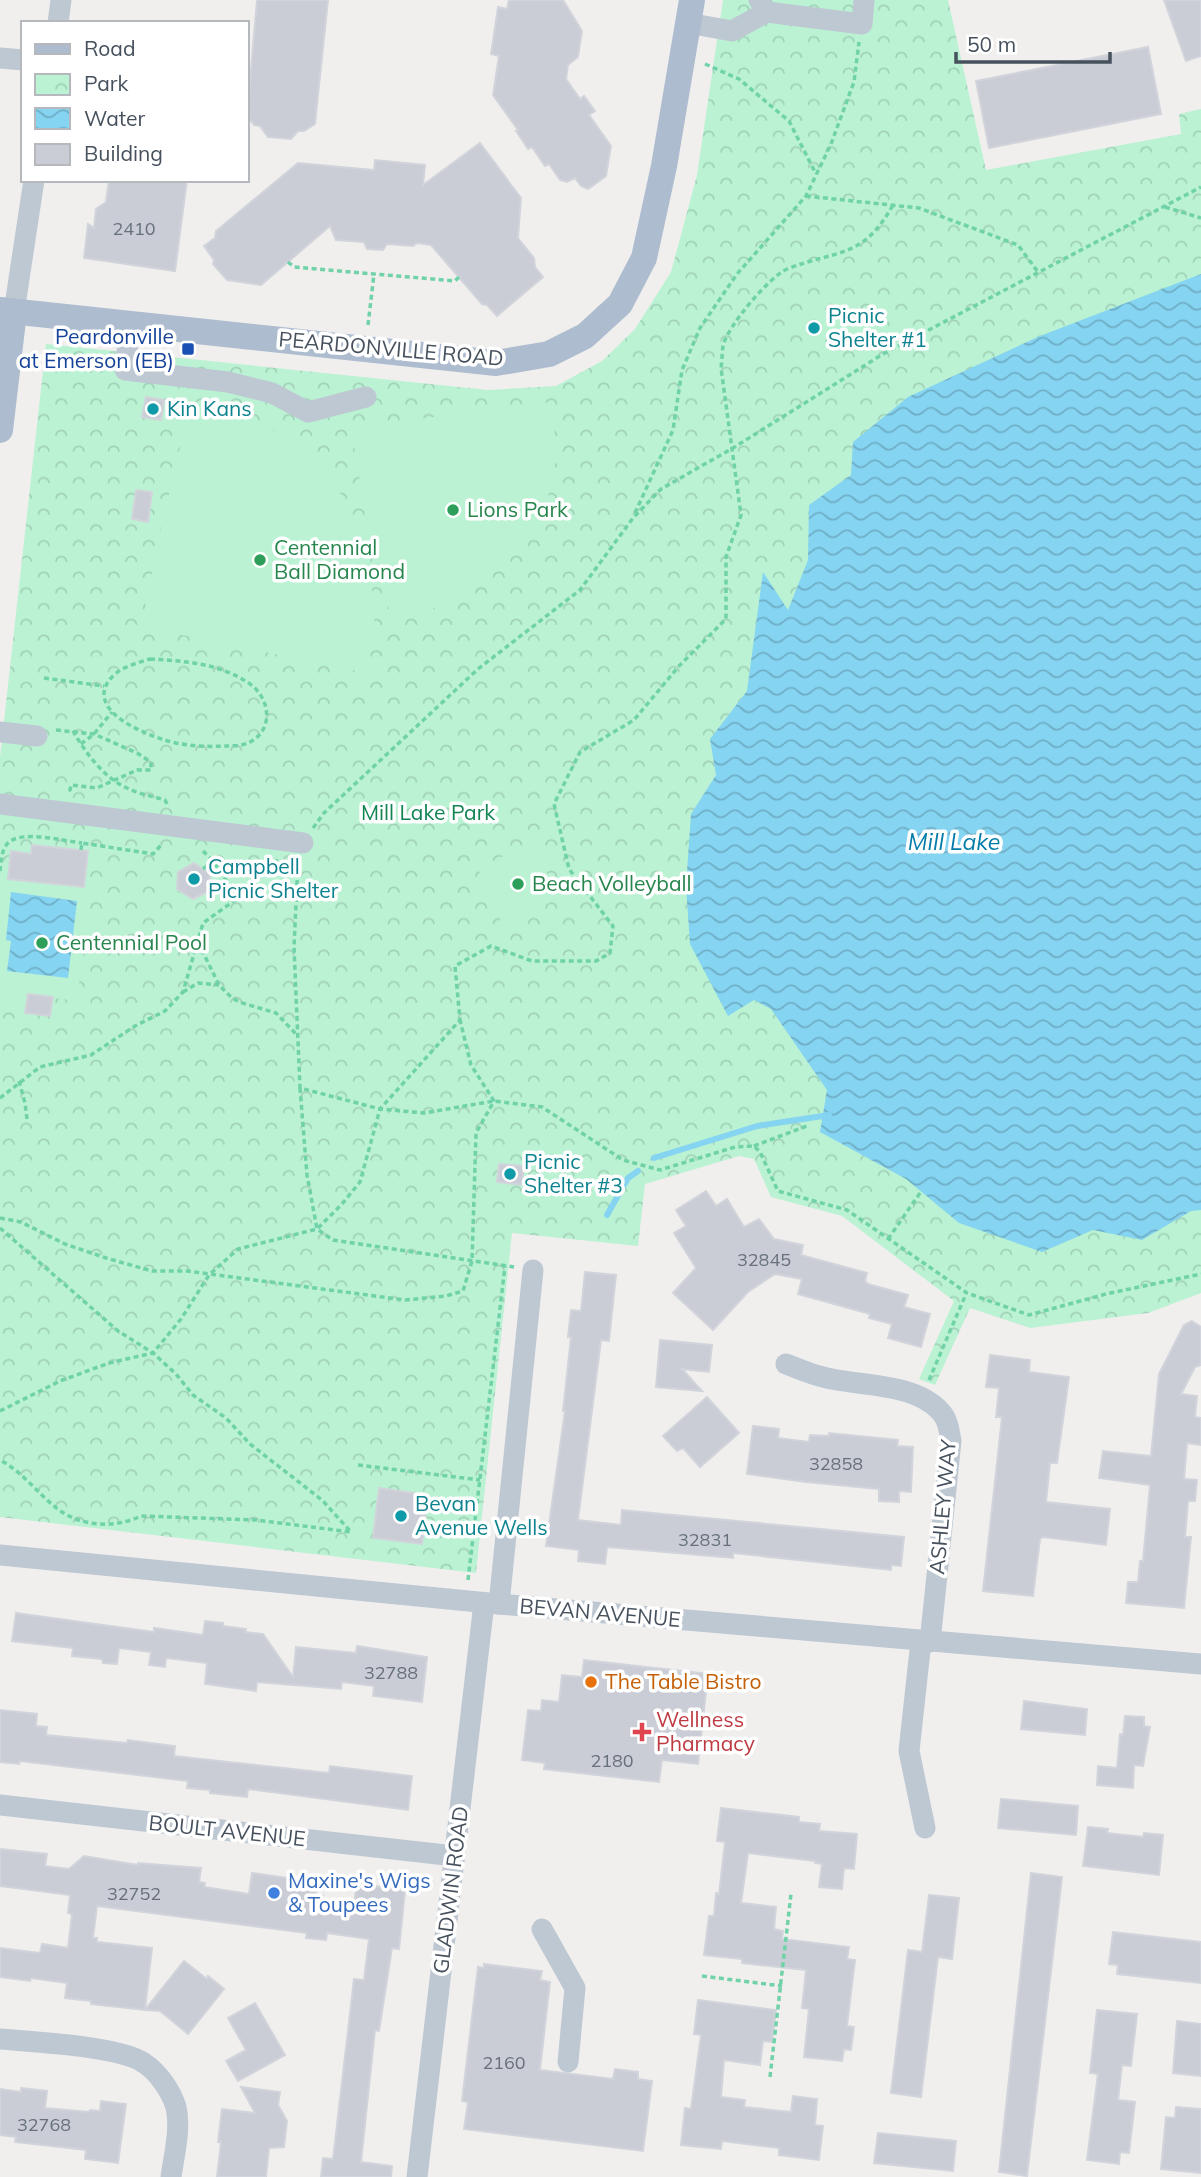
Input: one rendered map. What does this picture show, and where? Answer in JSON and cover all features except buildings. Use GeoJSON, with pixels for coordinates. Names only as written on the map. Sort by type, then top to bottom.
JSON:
{"type":"FeatureCollection","features":[{"type":"Feature","properties":{"kind":"main road","name":"PEARDONVILLE ROAD"},"geometry":{"type":"LineString","coordinates":[[7,311],[496,363],[549,354],[585,336],[620,304],[644,258],[664,166],[690,12]]}},
{"type":"Feature","properties":{"kind":"main road"},"geometry":{"type":"LineString","coordinates":[[0,430],[7,311]]}},
{"type":"Feature","properties":{"kind":"street"},"geometry":{"type":"LineString","coordinates":[[58,21],[61,0]]}},
{"type":"Feature","properties":{"kind":"street"},"geometry":{"type":"LineString","coordinates":[[690,12],[732,31],[763,6],[862,24],[864,0]]}},
{"type":"Feature","properties":{"kind":"street"},"geometry":{"type":"LineString","coordinates":[[0,58],[21,60]]}},
{"type":"Feature","properties":{"kind":"street"},"geometry":{"type":"LineString","coordinates":[[7,311],[34,182]]}},
{"type":"Feature","properties":{"kind":"street"},"geometry":{"type":"LineString","coordinates":[[130,324],[125,370],[228,382],[272,393],[309,412],[366,397]]}},
{"type":"Feature","properties":{"kind":"street"},"geometry":{"type":"LineString","coordinates":[[0,732],[45,732]]}},
{"type":"Feature","properties":{"kind":"street"},"geometry":{"type":"LineString","coordinates":[[0,804],[175,819],[303,843]]}},
{"type":"Feature","properties":{"kind":"street","name":"GLADWIN ROAD"},"geometry":{"type":"LineString","coordinates":[[417,2177],[483,1603],[533,1269]]}},
{"type":"Feature","properties":{"kind":"street","name":"ASHLEY WAY"},"geometry":{"type":"LineString","coordinates":[[786,1364],[828,1379],[906,1392],[922,1398],[940,1411],[948,1424],[951,1441],[926,1642],[909,1751],[925,1828]]}},
{"type":"Feature","properties":{"kind":"street","name":"BEVAN AVENUE"},"geometry":{"type":"LineString","coordinates":[[0,1555],[483,1603],[1201,1664]]}},
{"type":"Feature","properties":{"kind":"street","name":"BOULT AVENUE"},"geometry":{"type":"LineString","coordinates":[[0,1805],[455,1856]]}},
{"type":"Feature","properties":{"kind":"street"},"geometry":{"type":"LineString","coordinates":[[542,1929],[575,1988],[568,2062]]}},
{"type":"Feature","properties":{"kind":"street"},"geometry":{"type":"LineString","coordinates":[[0,2039],[117,2052],[144,2062],[163,2081],[176,2106],[177,2132],[171,2177]]}},
{"type":"Feature","properties":{"kind":"path"},"geometry":{"type":"LineString","coordinates":[[633,518],[673,430],[682,370],[700,328],[737,274],[806,196],[831,144],[854,82],[859,44]]}},
{"type":"Feature","properties":{"kind":"path"},"geometry":{"type":"LineString","coordinates":[[705,64],[739,79],[789,121],[816,175]]}},
{"type":"Feature","properties":{"kind":"path"},"geometry":{"type":"LineString","coordinates":[[183,992],[203,923],[237,898],[260,872],[303,843],[324,813],[478,669],[580,590],[633,518],[661,489],[733,448],[883,354],[1201,187]]}},
{"type":"Feature","properties":{"kind":"path"},"geometry":{"type":"LineString","coordinates":[[806,196],[919,208],[1018,245],[1038,272]]}},
{"type":"Feature","properties":{"kind":"path"},"geometry":{"type":"LineString","coordinates":[[494,1101],[471,1065],[460,1020],[455,966],[491,946],[532,961],[596,961],[610,953],[613,926],[569,869],[554,804],[580,752],[634,720],[678,666],[726,619],[726,557],[741,514],[721,368],[723,344],[751,300],[785,270],[835,256],[870,239],[893,205]]}},
{"type":"Feature","properties":{"kind":"path"},"geometry":{"type":"LineString","coordinates":[[1165,207],[1201,218]]}},
{"type":"Feature","properties":{"kind":"path"},"geometry":{"type":"LineString","coordinates":[[288,262],[294,267],[454,281],[459,277]]}},
{"type":"Feature","properties":{"kind":"path"},"geometry":{"type":"LineString","coordinates":[[368,325],[374,274]]}},
{"type":"Feature","properties":{"kind":"path"},"geometry":{"type":"LineString","coordinates":[[150,659],[202,664],[248,682],[264,697],[267,715],[262,733],[248,743],[202,747],[153,736],[128,726],[112,712],[105,700],[105,686],[113,675],[150,659]]}},
{"type":"Feature","properties":{"kind":"path"},"geometry":{"type":"LineString","coordinates":[[44,678],[105,686]]}},
{"type":"Feature","properties":{"kind":"path"},"geometry":{"type":"LineString","coordinates":[[80,744],[94,734],[112,712]]}},
{"type":"Feature","properties":{"kind":"path"},"geometry":{"type":"LineString","coordinates":[[45,732],[94,734]]}},
{"type":"Feature","properties":{"kind":"path"},"geometry":{"type":"LineString","coordinates":[[73,732],[80,744],[113,781],[128,789],[164,800],[175,819],[213,861],[237,898]]}},
{"type":"Feature","properties":{"kind":"path"},"geometry":{"type":"LineString","coordinates":[[0,871],[2,852],[8,842],[22,836],[153,854],[175,819]]}},
{"type":"Feature","properties":{"kind":"path"},"geometry":{"type":"LineString","coordinates":[[81,850],[82,843]]}},
{"type":"Feature","properties":{"kind":"path"},"geometry":{"type":"LineString","coordinates":[[303,843],[296,877],[294,947],[307,1175],[317,1229],[333,1240],[497,1264]]}},
{"type":"Feature","properties":{"kind":"path"},"geometry":{"type":"LineString","coordinates":[[203,869],[213,861]]}},
{"type":"Feature","properties":{"kind":"path"},"geometry":{"type":"LineString","coordinates":[[209,885],[231,887]]}},
{"type":"Feature","properties":{"kind":"path"},"geometry":{"type":"LineString","coordinates":[[197,941],[219,985],[239,1002],[276,1013],[298,1036]]}},
{"type":"Feature","properties":{"kind":"path"},"geometry":{"type":"LineString","coordinates":[[0,1098],[40,1068],[91,1055],[135,1026],[165,1011],[183,992],[198,984],[219,985]]}},
{"type":"Feature","properties":{"kind":"path"},"geometry":{"type":"LineString","coordinates":[[0,1410],[60,1381],[109,1363],[153,1353],[181,1319],[209,1275],[237,1249],[317,1229],[360,1182],[380,1109],[460,1020]]}},
{"type":"Feature","properties":{"kind":"path"},"geometry":{"type":"LineString","coordinates":[[19,1082],[27,1119]]}},
{"type":"Feature","properties":{"kind":"path"},"geometry":{"type":"LineString","coordinates":[[300,1088],[380,1109],[424,1113],[494,1101],[542,1107],[623,1160],[660,1170],[735,1147],[754,1146],[807,1126]]}},
{"type":"Feature","properties":{"kind":"path"},"geometry":{"type":"LineString","coordinates":[[0,1218],[20,1222],[65,1244],[152,1271],[187,1271],[405,1300],[446,1296],[463,1291],[472,1261],[476,1133],[494,1101]]}},
{"type":"Feature","properties":{"kind":"path"},"geometry":{"type":"LineString","coordinates":[[754,1146],[760,1152],[778,1191],[846,1210],[967,1293],[1029,1315],[1107,1294],[1201,1274]]}},
{"type":"Feature","properties":{"kind":"path"},"geometry":{"type":"LineString","coordinates":[[888,1239],[920,1193]]}},
{"type":"Feature","properties":{"kind":"path"},"geometry":{"type":"LineString","coordinates":[[0,1228],[118,1331],[153,1353],[176,1374],[193,1395],[226,1418],[250,1444],[322,1500],[351,1532],[256,1520],[141,1516],[125,1524],[90,1524],[57,1509],[11,1465],[0,1460]]}},
{"type":"Feature","properties":{"kind":"path"},"geometry":{"type":"LineString","coordinates":[[483,1603],[480,1480],[505,1266]]}},
{"type":"Feature","properties":{"kind":"path"},"geometry":{"type":"LineString","coordinates":[[922,1398],[967,1293]]}},
{"type":"Feature","properties":{"kind":"path"},"geometry":{"type":"LineString","coordinates":[[358,1465],[480,1480]]}},
{"type":"Feature","properties":{"kind":"path"},"geometry":{"type":"LineString","coordinates":[[770,2077],[791,1894]]}},
{"type":"Feature","properties":{"kind":"path"},"geometry":{"type":"LineString","coordinates":[[702,1976],[782,1986]]}},
{"type":"Feature","properties":{"kind":"green space","name":"Mill Lake Park"},"geometry":{"type":"Polygon","coordinates":[[[723,0],[948,0],[986,170],[1181,134],[1179,114],[1201,109],[1201,1293],[1148,1313],[1030,1328],[970,1308],[935,1385],[919,1379],[954,1301],[842,1216],[771,1197],[754,1159],[739,1156],[645,1184],[638,1246],[512,1233],[476,1573],[0,1517],[0,757],[46,344],[488,390],[556,386],[602,361],[635,329],[671,272],[697,175],[723,0]]]}},
{"type":"Feature","properties":{"kind":"green space","name":"Centennial Ball Diamond"},"geometry":{"type":"Polygon","coordinates":[[[191,400],[256,420],[310,452],[338,488],[359,533],[372,588],[375,631],[367,673],[158,630],[145,608],[191,400]]]}},
{"type":"Feature","properties":{"kind":"green space","name":"Lions Park"},"geometry":{"type":"Polygon","coordinates":[[[552,402],[556,453],[552,483],[545,504],[522,542],[508,559],[473,588],[434,608],[392,620],[366,518],[353,439],[363,426],[552,402]]]}},
{"type":"Feature","properties":{"kind":"green space","name":"Beach Volleyball"},"geometry":{"type":"Polygon","coordinates":[[[532,841],[559,898],[503,926],[478,869],[532,841]]]}},
{"type":"Feature","properties":{"kind":"green space","name":"Centennial Pool"},"geometry":{"type":"Polygon","coordinates":[[[32,845],[88,851],[84,887],[89,896],[77,1001],[53,998],[50,1016],[3,1009],[5,991],[0,990],[0,884],[3,878],[8,879],[11,851],[31,854],[32,845]]]}},
{"type":"Feature","properties":{"kind":"water","name":"Mill Lake"},"geometry":{"type":"Polygon","coordinates":[[[1201,274],[1201,1210],[1191,1211],[1142,1240],[1093,1230],[1042,1252],[959,1223],[906,1179],[820,1132],[827,1090],[771,1009],[754,1000],[728,1016],[690,944],[686,886],[691,814],[716,775],[710,739],[747,691],[763,572],[788,610],[808,560],[809,505],[851,475],[853,442],[908,397],[1040,336],[1201,274]]]}},
{"type":"Feature","properties":{"kind":"water"},"geometry":{"type":"Polygon","coordinates":[[[11,892],[77,901],[68,978],[7,971],[11,941],[6,940],[11,892]]]}},
{"type":"Feature","properties":{"kind":"waterway"},"geometry":{"type":"LineString","coordinates":[[654,1158],[757,1126],[829,1115]]}},
{"type":"Feature","properties":{"kind":"waterway"},"geometry":{"type":"LineString","coordinates":[[607,1215],[628,1178],[638,1171]]}},
{"type":"Feature","properties":{"kind":"place","name":"Picnic Shelter #1"},"geometry":{"type":"Point","coordinates":[814,328]}},
{"type":"Feature","properties":{"kind":"place","name":"Peardonville at Emerson (EB)"},"geometry":{"type":"Point","coordinates":[188,349]}},
{"type":"Feature","properties":{"kind":"place","name":"Kin Kans"},"geometry":{"type":"Point","coordinates":[153,409]}},
{"type":"Feature","properties":{"kind":"place","name":"Lions Park"},"geometry":{"type":"Point","coordinates":[453,510]}},
{"type":"Feature","properties":{"kind":"place","name":"Centennial Ball Diamond"},"geometry":{"type":"Point","coordinates":[260,560]}},
{"type":"Feature","properties":{"kind":"place","name":"Campbell Picnic Shelter"},"geometry":{"type":"Point","coordinates":[194,879]}},
{"type":"Feature","properties":{"kind":"place","name":"Beach Volleyball"},"geometry":{"type":"Point","coordinates":[518,884]}},
{"type":"Feature","properties":{"kind":"place","name":"Centennial Pool"},"geometry":{"type":"Point","coordinates":[42,943]}},
{"type":"Feature","properties":{"kind":"place","name":"Picnic Shelter #3"},"geometry":{"type":"Point","coordinates":[510,1174]}},
{"type":"Feature","properties":{"kind":"place","name":"Bevan Avenue Wells"},"geometry":{"type":"Point","coordinates":[401,1516]}},
{"type":"Feature","properties":{"kind":"place","name":"The Table Bistro"},"geometry":{"type":"Point","coordinates":[591,1682]}},
{"type":"Feature","properties":{"kind":"place","name":"Wellness Pharmacy"},"geometry":{"type":"Point","coordinates":[642,1732]}},
{"type":"Feature","properties":{"kind":"place","name":"Maxine's Wigs & Toupees"},"geometry":{"type":"Point","coordinates":[274,1893]}}]}
